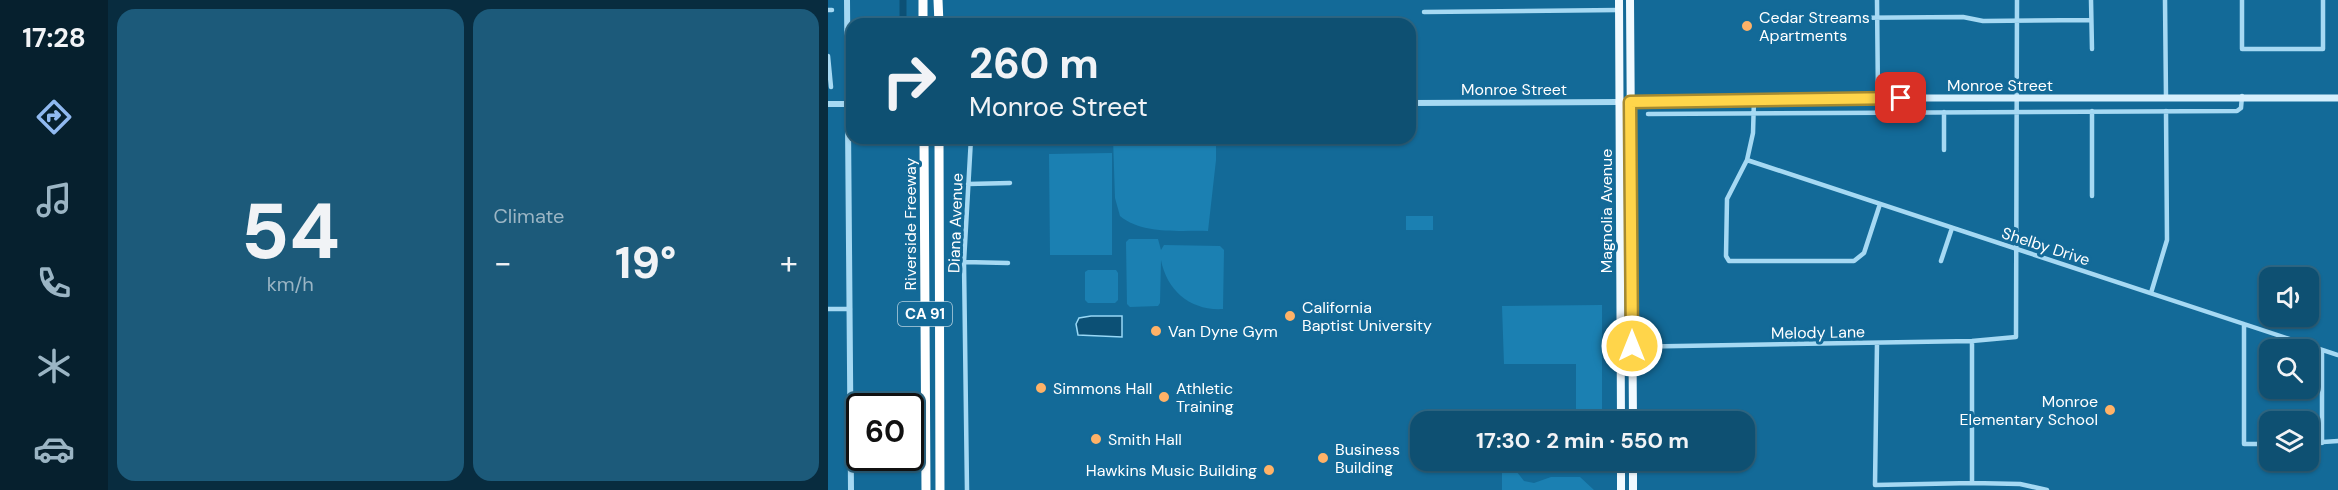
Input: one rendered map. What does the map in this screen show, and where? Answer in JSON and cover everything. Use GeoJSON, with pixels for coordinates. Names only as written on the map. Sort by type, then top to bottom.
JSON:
{"type":"FeatureCollection","features":[{"type":"Feature","properties":{"kind":"highway"},"geometry":{"type":"LineString","coordinates":[[923,0],[924,18]]}},
{"type":"Feature","properties":{"kind":"highway"},"geometry":{"type":"LineString","coordinates":[[939,0],[939,18]]}},
{"type":"Feature","properties":{"kind":"highway","name":"Riverside Freeway"},"geometry":{"type":"LineString","coordinates":[[924,144],[926,490]]}},
{"type":"Feature","properties":{"kind":"highway","name":"Riverside Freeway"},"geometry":{"type":"LineString","coordinates":[[939,144],[940,490]]}},
{"type":"Feature","properties":{"kind":"main road","name":"Magnolia Avenue"},"geometry":{"type":"LineString","coordinates":[[1619,0],[1621,411]]}},
{"type":"Feature","properties":{"kind":"main road","name":"Magnolia Avenue"},"geometry":{"type":"LineString","coordinates":[[1630,0],[1633,411]]}},
{"type":"Feature","properties":{"kind":"main road","name":"Monroe Street"},"geometry":{"type":"LineString","coordinates":[[1619,102],[1878,98],[2242,96],[2338,98]]}},
{"type":"Feature","properties":{"kind":"main road"},"geometry":{"type":"LineString","coordinates":[[1621,471],[1621,490]]}},
{"type":"Feature","properties":{"kind":"main road"},"geometry":{"type":"LineString","coordinates":[[1633,471],[1633,490]]}},
{"type":"Feature","properties":{"kind":"street"},"geometry":{"type":"LineString","coordinates":[[847,0],[848,18]]}},
{"type":"Feature","properties":{"kind":"street"},"geometry":{"type":"LineString","coordinates":[[1877,0],[1878,98]]}},
{"type":"Feature","properties":{"kind":"street"},"geometry":{"type":"LineString","coordinates":[[2017,0],[2018,249]]}},
{"type":"Feature","properties":{"kind":"street"},"geometry":{"type":"LineString","coordinates":[[2091,0],[2092,49]]}},
{"type":"Feature","properties":{"kind":"street"},"geometry":{"type":"LineString","coordinates":[[2165,0],[2166,97]]}},
{"type":"Feature","properties":{"kind":"street"},"geometry":{"type":"LineString","coordinates":[[2242,0],[2242,49],[2323,50],[2323,0]]}},
{"type":"Feature","properties":{"kind":"street"},"geometry":{"type":"LineString","coordinates":[[1424,12],[1619,10]]}},
{"type":"Feature","properties":{"kind":"street"},"geometry":{"type":"LineString","coordinates":[[1832,18],[1963,17],[1983,21],[2091,20]]}},
{"type":"Feature","properties":{"kind":"street"},"geometry":{"type":"LineString","coordinates":[[829,56],[831,87]]}},
{"type":"Feature","properties":{"kind":"street"},"geometry":{"type":"LineString","coordinates":[[1648,114],[2237,111],[2241,108],[2242,96]]}},
{"type":"Feature","properties":{"kind":"street"},"geometry":{"type":"LineString","coordinates":[[1754,99],[1747,160],[1727,199],[1726,256],[1729,261],[1854,261],[1864,253],[1880,204]]}},
{"type":"Feature","properties":{"kind":"street","name":"Monroe Street"},"geometry":{"type":"LineString","coordinates":[[1416,103],[1619,102]]}},
{"type":"Feature","properties":{"kind":"street"},"geometry":{"type":"LineString","coordinates":[[828,104],[846,104]]}},
{"type":"Feature","properties":{"kind":"street"},"geometry":{"type":"LineString","coordinates":[[2092,111],[2092,196]]}},
{"type":"Feature","properties":{"kind":"street"},"geometry":{"type":"LineString","coordinates":[[2151,294],[2167,240],[2166,111]]}},
{"type":"Feature","properties":{"kind":"street"},"geometry":{"type":"LineString","coordinates":[[1944,112],[1944,150]]}},
{"type":"Feature","properties":{"kind":"street"},"geometry":{"type":"LineString","coordinates":[[850,144],[851,490]]}},
{"type":"Feature","properties":{"kind":"street","name":"Diana Avenue"},"geometry":{"type":"LineString","coordinates":[[967,490],[964,262],[971,144]]}},
{"type":"Feature","properties":{"kind":"street","name":"Shelby Drive"},"geometry":{"type":"LineString","coordinates":[[1747,160],[2338,355]]}},
{"type":"Feature","properties":{"kind":"street"},"geometry":{"type":"LineString","coordinates":[[968,184],[1010,183]]}},
{"type":"Feature","properties":{"kind":"street"},"geometry":{"type":"LineString","coordinates":[[1941,261],[1952,228]]}},
{"type":"Feature","properties":{"kind":"street","name":"Melody Lane"},"geometry":{"type":"LineString","coordinates":[[1620,347],[1972,341],[2016,337],[2018,249]]}},
{"type":"Feature","properties":{"kind":"street"},"geometry":{"type":"LineString","coordinates":[[964,262],[1008,263]]}},
{"type":"Feature","properties":{"kind":"street"},"geometry":{"type":"LineString","coordinates":[[828,309],[850,309]]}},
{"type":"Feature","properties":{"kind":"street"},"geometry":{"type":"LineString","coordinates":[[2244,324],[2244,444],[2259,444]]}},
{"type":"Feature","properties":{"kind":"street"},"geometry":{"type":"LineString","coordinates":[[1972,341],[1972,483]]}},
{"type":"Feature","properties":{"kind":"street"},"geometry":{"type":"LineString","coordinates":[[1877,343],[1875,485],[2020,483],[2047,490]]}},
{"type":"Feature","properties":{"kind":"street"},"geometry":{"type":"LineString","coordinates":[[2322,350],[2322,443],[2338,441]]}},
{"type":"Feature","properties":{"kind":"street"},"geometry":{"type":"LineString","coordinates":[[2020,483],[2020,490]]}},
{"type":"Feature","properties":{"kind":"shaded area"},"geometry":{"type":"Polygon","coordinates":[[[1113,144],[1216,144],[1208,231],[1174,231],[1140,226],[1120,216],[1115,198],[1113,144]]]}},
{"type":"Feature","properties":{"kind":"shaded area"},"geometry":{"type":"Polygon","coordinates":[[[1112,153],[1112,255],[1050,255],[1049,154],[1112,153]]]}},
{"type":"Feature","properties":{"kind":"shaded area"},"geometry":{"type":"Polygon","coordinates":[[[1406,216],[1433,216],[1433,230],[1406,230],[1406,216]]]}},
{"type":"Feature","properties":{"kind":"shaded area"},"geometry":{"type":"Polygon","coordinates":[[[1129,239],[1158,239],[1161,250],[1164,245],[1220,246],[1224,250],[1223,309],[1201,307],[1182,297],[1169,281],[1161,260],[1160,303],[1158,306],[1130,307],[1127,304],[1126,242],[1129,239]]]}},
{"type":"Feature","properties":{"kind":"shaded area"},"geometry":{"type":"Polygon","coordinates":[[[1088,270],[1116,270],[1118,300],[1115,303],[1088,303],[1085,300],[1085,272],[1088,270]]]}},
{"type":"Feature","properties":{"kind":"shaded area"},"geometry":{"type":"Polygon","coordinates":[[[1602,305],[1602,411],[1576,411],[1576,364],[1504,364],[1502,306],[1602,305]]]}},
{"type":"Feature","properties":{"kind":"shaded area"},"geometry":{"type":"Polygon","coordinates":[[[1122,316],[1122,337],[1078,335],[1076,324],[1079,318],[1122,316]]]}},
{"type":"Feature","properties":{"kind":"shaded area"},"geometry":{"type":"Polygon","coordinates":[[[1502,471],[1516,471],[1524,481],[1534,483],[1551,477],[1580,477],[1594,490],[1502,490],[1502,471]]]}},
{"type":"Feature","properties":{"kind":"waterway"},"geometry":{"type":"LineString","coordinates":[[903,0],[903,18]]}},
{"type":"Feature","properties":{"kind":"place","name":"Cedar Streams Apartments"},"geometry":{"type":"Point","coordinates":[1747,26]}},
{"type":"Feature","properties":{"kind":"place","name":"California Baptist University"},"geometry":{"type":"Point","coordinates":[1290,316]}},
{"type":"Feature","properties":{"kind":"place","name":"Van Dyne Gym"},"geometry":{"type":"Point","coordinates":[1156,331]}},
{"type":"Feature","properties":{"kind":"place","name":"Simmons Hall"},"geometry":{"type":"Point","coordinates":[1041,388]}},
{"type":"Feature","properties":{"kind":"place","name":"Athletic Training"},"geometry":{"type":"Point","coordinates":[1164,397]}},
{"type":"Feature","properties":{"kind":"place","name":"Monroe Elementary School"},"geometry":{"type":"Point","coordinates":[2110,410]}},
{"type":"Feature","properties":{"kind":"place","name":"Smith Hall"},"geometry":{"type":"Point","coordinates":[1096,439]}},
{"type":"Feature","properties":{"kind":"place","name":"Business Building"},"geometry":{"type":"Point","coordinates":[1323,458]}},
{"type":"Feature","properties":{"kind":"place","name":"Hawkins Music Building"},"geometry":{"type":"Point","coordinates":[1269,470]}},
{"type":"Feature","properties":{"kind":"route"},"geometry":{"type":"LineString","coordinates":[[1632,346],[1630,102],[1901,98]]}}]}
